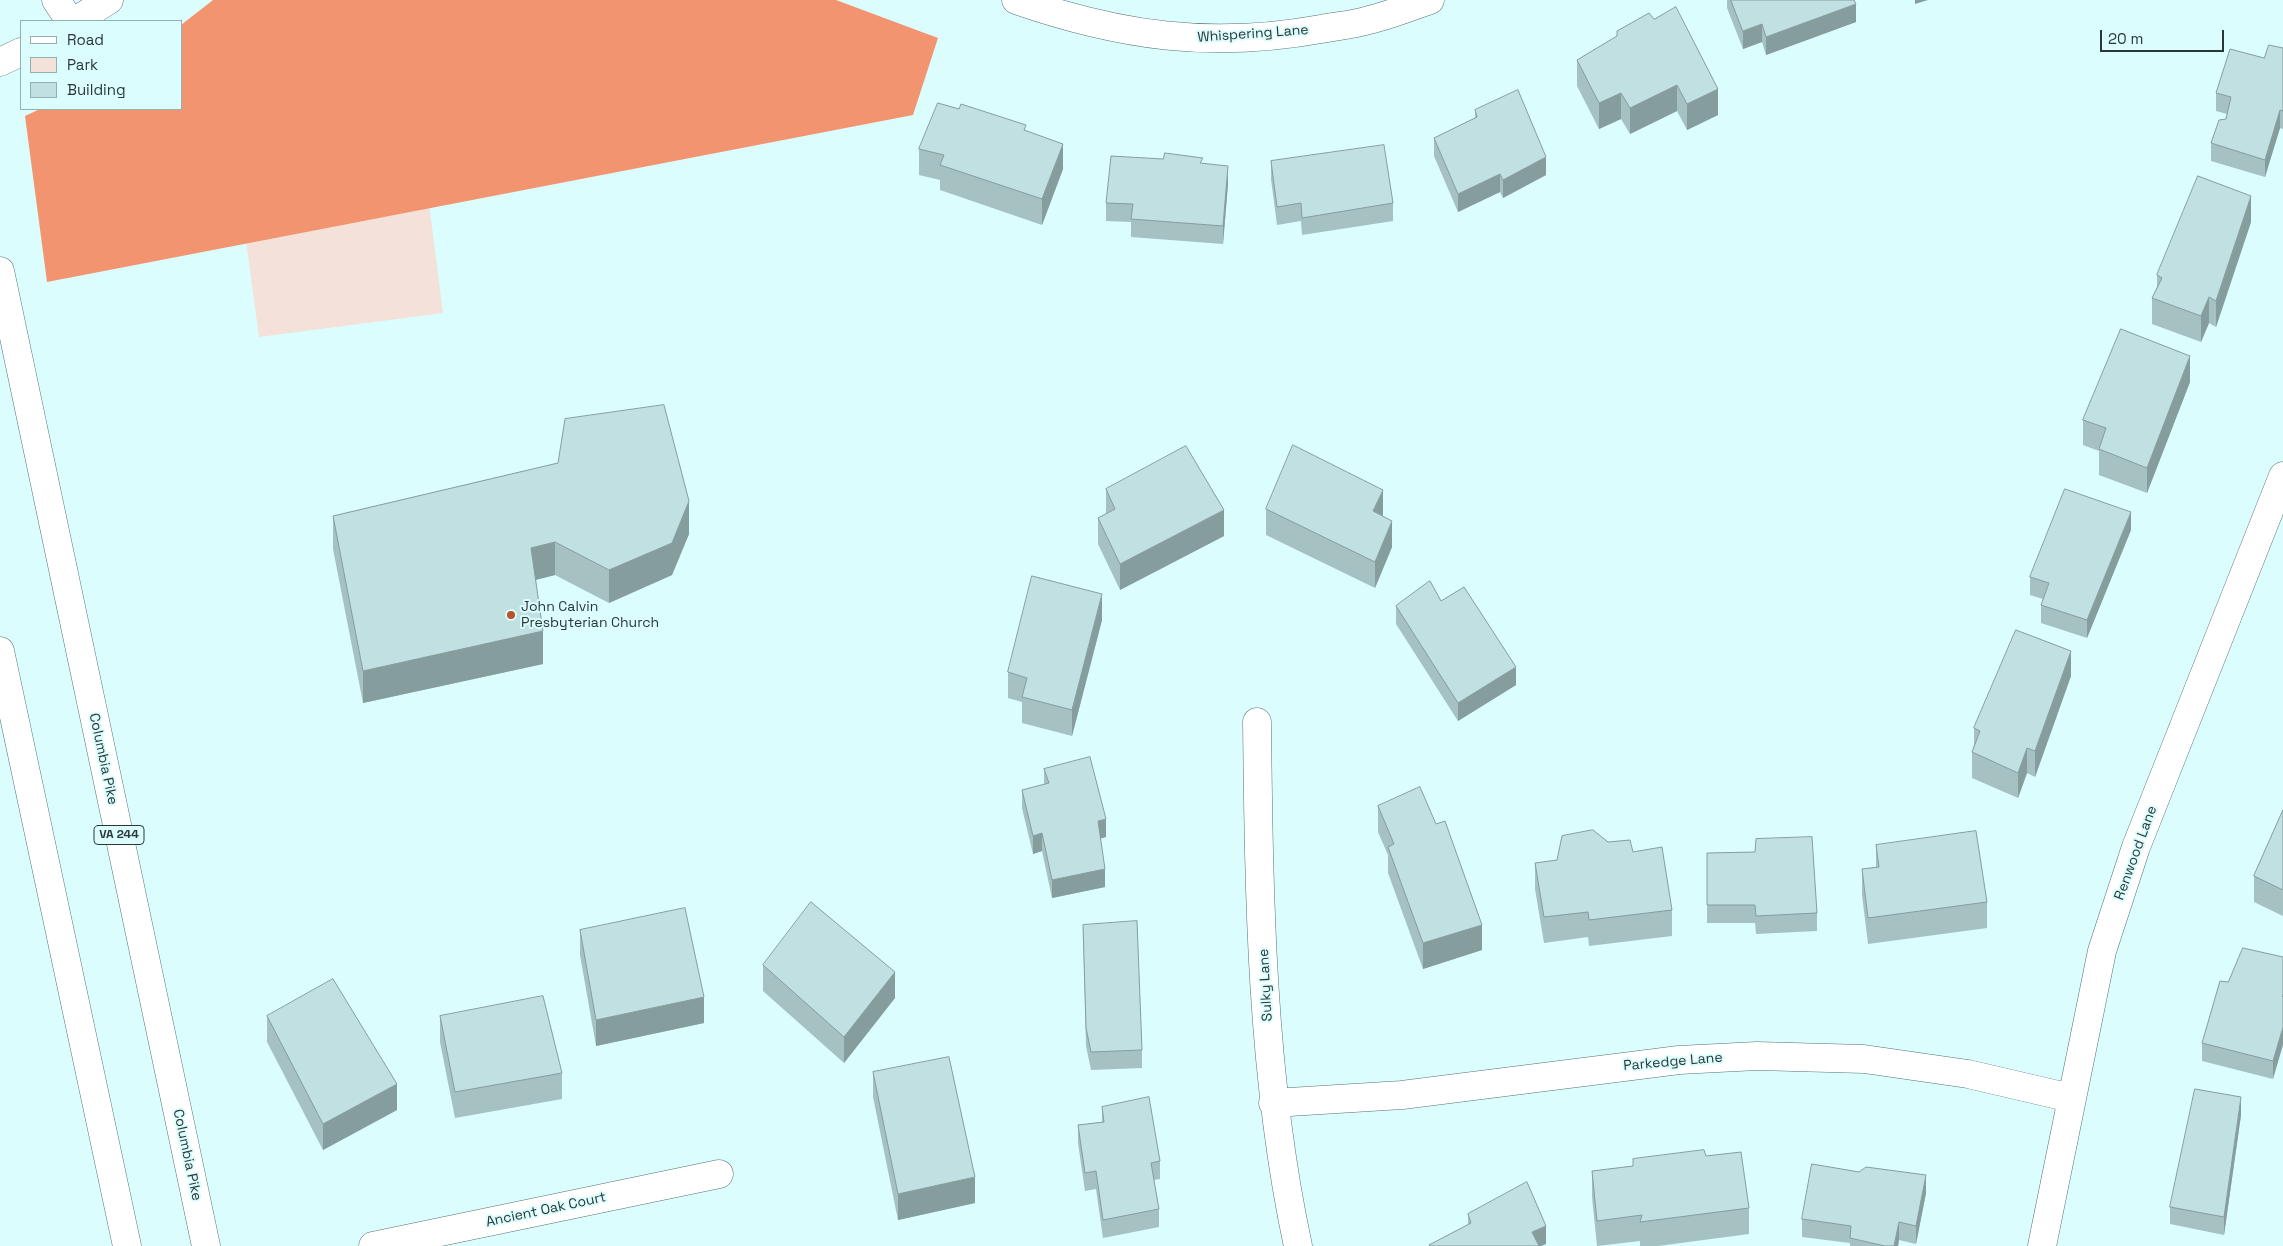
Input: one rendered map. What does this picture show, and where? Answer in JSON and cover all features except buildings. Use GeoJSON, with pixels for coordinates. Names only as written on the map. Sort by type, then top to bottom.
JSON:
{"type":"FeatureCollection","features":[{"type":"Feature","properties":{"kind":"street"},"geometry":{"type":"LineString","coordinates":[[56,0],[69,20]]}},
{"type":"Feature","properties":{"kind":"street"},"geometry":{"type":"LineString","coordinates":[[76,20],[109,0]]}},
{"type":"Feature","properties":{"kind":"street","name":"Whispering Lane"},"geometry":{"type":"LineString","coordinates":[[1016,0],[1053,13],[1134,33],[1210,40],[1290,35],[1368,21],[1430,0]]}},
{"type":"Feature","properties":{"kind":"street"},"geometry":{"type":"LineString","coordinates":[[0,62],[20,52]]}},
{"type":"Feature","properties":{"kind":"street","name":"Columbia Pike"},"geometry":{"type":"LineString","coordinates":[[0,271],[206,1246]]}},
{"type":"Feature","properties":{"kind":"street","name":"Renwood Lane"},"geometry":{"type":"LineString","coordinates":[[2042,1246],[2102,951],[2136,847],[2283,476]]}},
{"type":"Feature","properties":{"kind":"street"},"geometry":{"type":"LineString","coordinates":[[0,651],[6,711],[127,1246]]}},
{"type":"Feature","properties":{"kind":"street","name":"Sulky Lane"},"geometry":{"type":"LineString","coordinates":[[1257,722],[1259,872],[1273,1102],[1287,1197],[1298,1246]]}},
{"type":"Feature","properties":{"kind":"street","name":"Parkedge Lane"},"geometry":{"type":"LineString","coordinates":[[1273,1102],[1402,1095],[1679,1060],[1758,1056],[1864,1059],[1968,1074],[2071,1098]]}},
{"type":"Feature","properties":{"kind":"street","name":"Ancient Oak Court"},"geometry":{"type":"LineString","coordinates":[[373,1246],[719,1174]]}},
{"type":"Feature","properties":{"kind":"green space"},"geometry":{"type":"Polygon","coordinates":[[[421,141],[443,313],[259,337],[236,166],[421,141]]]}},
{"type":"Feature","properties":{"kind":"shaded area"},"geometry":{"type":"Polygon","coordinates":[[[213,0],[836,0],[938,38],[913,115],[47,282],[25,116],[38,110],[182,110],[182,24],[213,0]]]}},
{"type":"Feature","properties":{"kind":"place","name":"John Calvin Presbyterian Church"},"geometry":{"type":"Point","coordinates":[511,615]}}]}
